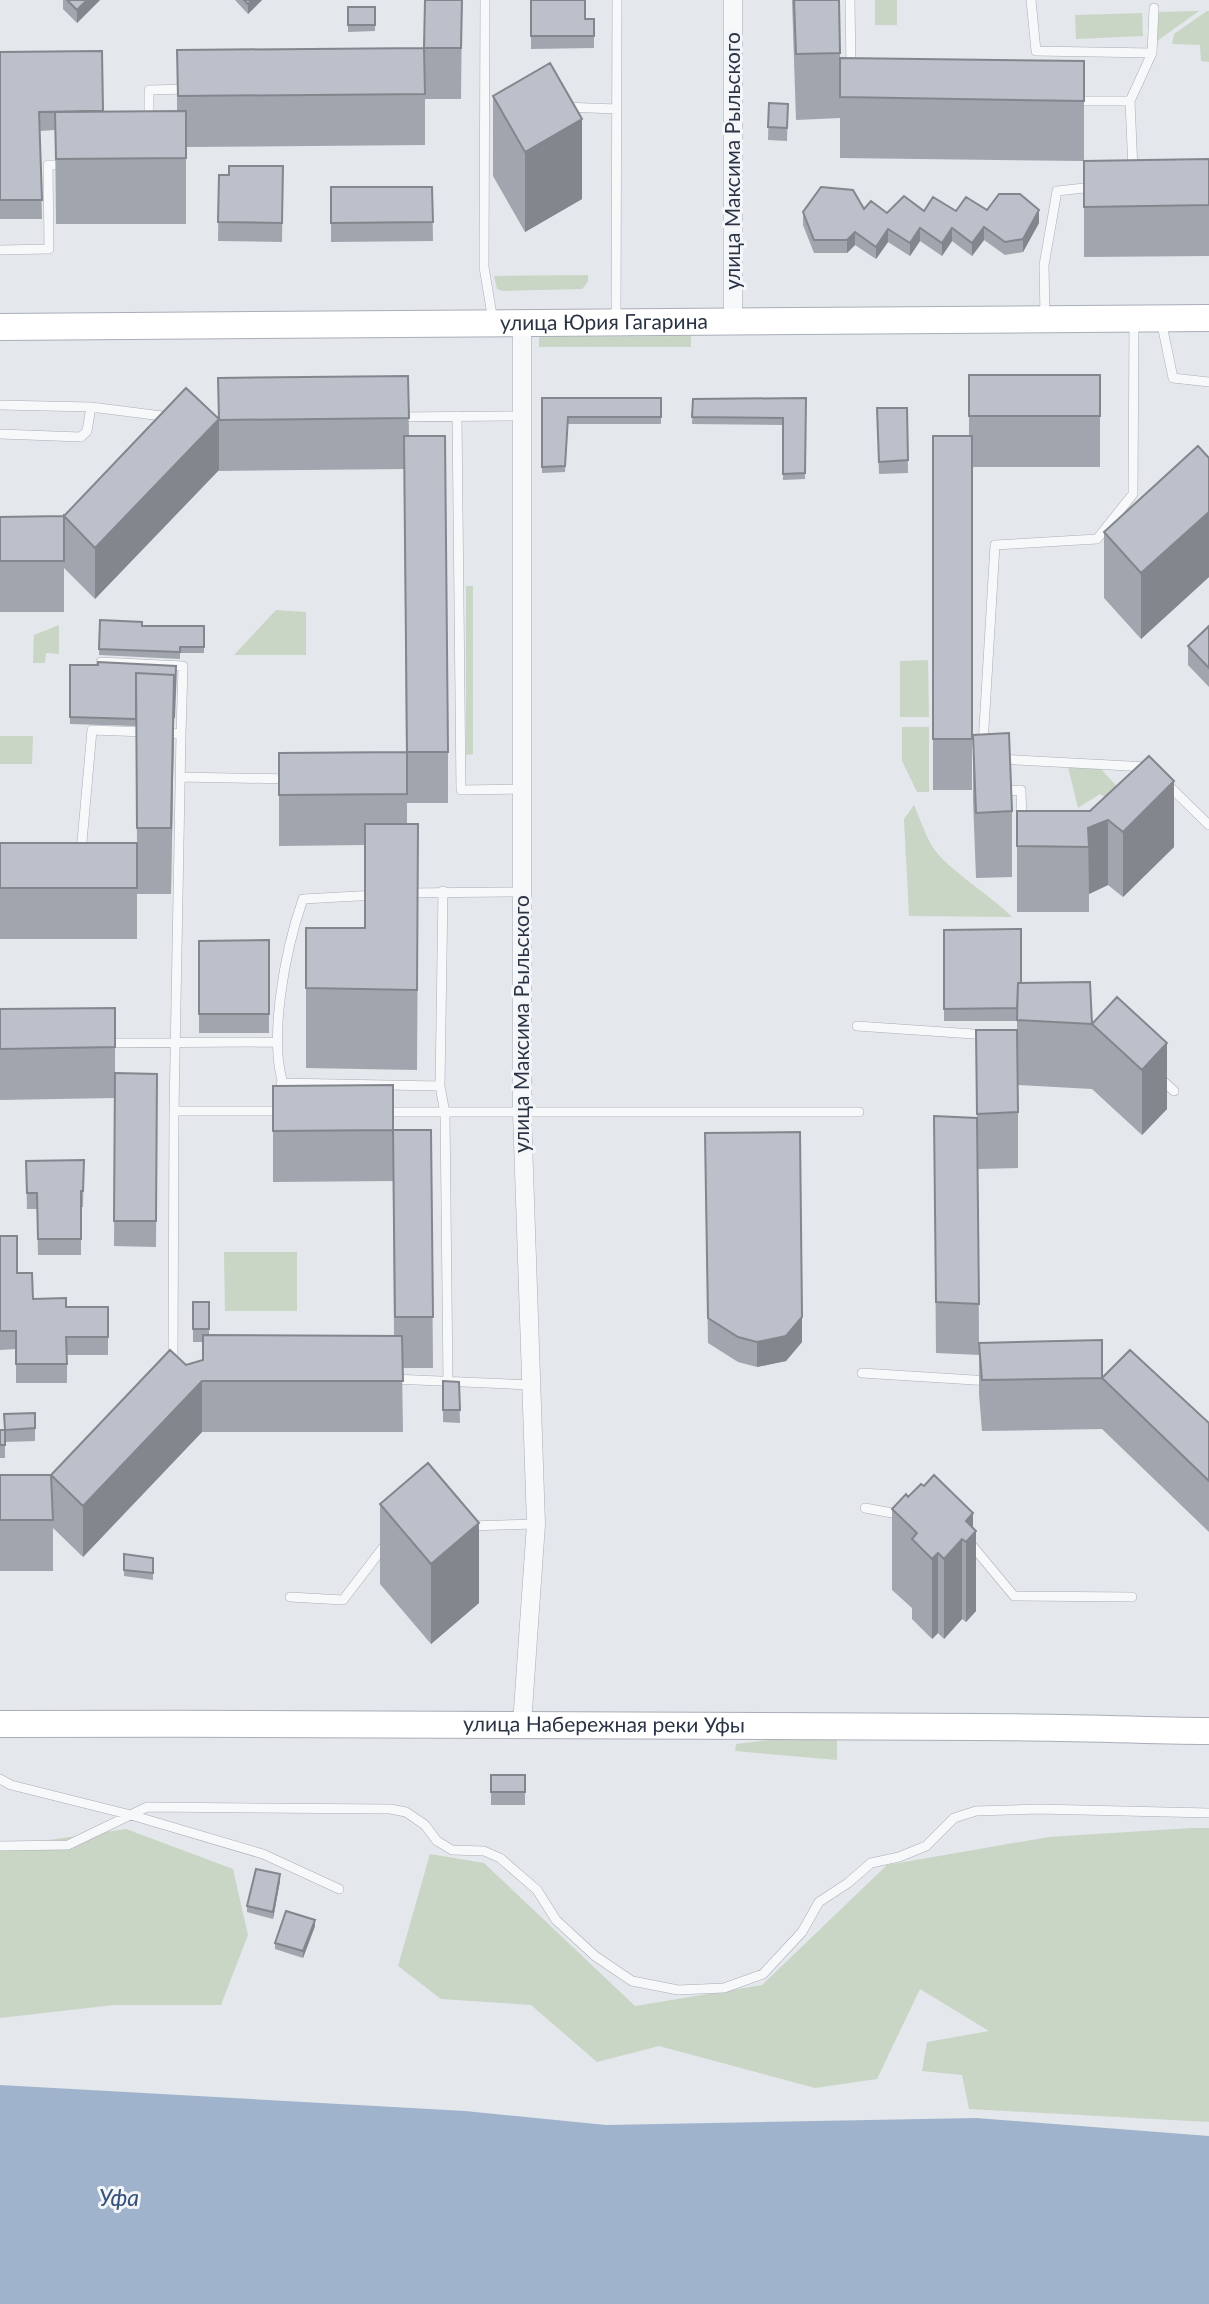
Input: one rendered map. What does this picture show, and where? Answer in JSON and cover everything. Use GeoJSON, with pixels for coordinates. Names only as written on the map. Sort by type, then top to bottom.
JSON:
{"type":"FeatureCollection","features":[{"type":"Feature","properties":{"kind":"main road","name":"улица Юрия Гагарина"},"geometry":{"type":"LineString","coordinates":[[0,327],[1209,318]]}},
{"type":"Feature","properties":{"kind":"main road","name":"улица Набережная реки Уфы"},"geometry":{"type":"LineString","coordinates":[[0,1724],[522,1724],[1209,1731]]}},
{"type":"Feature","properties":{"kind":"street","name":"улица Максима Рыльского"},"geometry":{"type":"LineString","coordinates":[[733,0],[733,322]]}},
{"type":"Feature","properties":{"kind":"street","name":"улица Максима Рыльского"},"geometry":{"type":"LineString","coordinates":[[522,323],[522,1112],[536,1524],[522,1724]]}},
{"type":"Feature","properties":{"kind":"lane"},"geometry":{"type":"LineString","coordinates":[[485,0],[484,267],[494,322]]}},
{"type":"Feature","properties":{"kind":"lane"},"geometry":{"type":"LineString","coordinates":[[616,322],[617,0]]}},
{"type":"Feature","properties":{"kind":"lane"},"geometry":{"type":"LineString","coordinates":[[850,0],[851,77]]}},
{"type":"Feature","properties":{"kind":"lane"},"geometry":{"type":"LineString","coordinates":[[1031,0],[1036,51],[1152,53]]}},
{"type":"Feature","properties":{"kind":"lane"},"geometry":{"type":"LineString","coordinates":[[1134,182],[1130,101],[1152,53],[1154,8]]}},
{"type":"Feature","properties":{"kind":"lane"},"geometry":{"type":"LineString","coordinates":[[149,139],[149,90],[205,89]]}},
{"type":"Feature","properties":{"kind":"lane"},"geometry":{"type":"LineString","coordinates":[[1060,101],[1130,101]]}},
{"type":"Feature","properties":{"kind":"lane"},"geometry":{"type":"LineString","coordinates":[[485,105],[499,106]]}},
{"type":"Feature","properties":{"kind":"lane"},"geometry":{"type":"LineString","coordinates":[[551,107],[617,109]]}},
{"type":"Feature","properties":{"kind":"lane"},"geometry":{"type":"LineString","coordinates":[[0,250],[49,249],[48,165],[73,164]]}},
{"type":"Feature","properties":{"kind":"lane"},"geometry":{"type":"LineString","coordinates":[[1045,318],[1045,265],[1056,191],[1108,185]]}},
{"type":"Feature","properties":{"kind":"lane"},"geometry":{"type":"LineString","coordinates":[[1160,318],[1173,378],[1209,382]]}},
{"type":"Feature","properties":{"kind":"lane"},"geometry":{"type":"LineString","coordinates":[[1134,319],[1133,494],[1097,539],[995,545],[982,758],[1146,765],[1209,825]]}},
{"type":"Feature","properties":{"kind":"lane"},"geometry":{"type":"LineString","coordinates":[[0,405],[91,407],[186,419]]}},
{"type":"Feature","properties":{"kind":"lane"},"geometry":{"type":"LineString","coordinates":[[0,434],[81,437],[87,431],[91,407]]}},
{"type":"Feature","properties":{"kind":"lane"},"geometry":{"type":"LineString","coordinates":[[457,416],[461,790],[522,789]]}},
{"type":"Feature","properties":{"kind":"lane"},"geometry":{"type":"LineString","coordinates":[[389,417],[524,416]]}},
{"type":"Feature","properties":{"kind":"lane"},"geometry":{"type":"LineString","coordinates":[[101,662],[183,666],[174,1041],[170,1373],[186,1370]]}},
{"type":"Feature","properties":{"kind":"lane"},"geometry":{"type":"LineString","coordinates":[[68,853],[82,853],[92,730],[181,734]]}},
{"type":"Feature","properties":{"kind":"lane"},"geometry":{"type":"LineString","coordinates":[[181,777],[302,779]]}},
{"type":"Feature","properties":{"kind":"lane"},"geometry":{"type":"LineString","coordinates":[[995,792],[1021,790],[1022,830]]}},
{"type":"Feature","properties":{"kind":"lane"},"geometry":{"type":"LineString","coordinates":[[174,1111],[295,1111],[281,1083],[276,1042],[279,1007],[293,933],[303,899],[443,891],[522,892]]}},
{"type":"Feature","properties":{"kind":"lane"},"geometry":{"type":"LineString","coordinates":[[443,891],[440,1086],[445,1113],[448,1382]]}},
{"type":"Feature","properties":{"kind":"lane"},"geometry":{"type":"LineString","coordinates":[[857,1026],[996,1036]]}},
{"type":"Feature","properties":{"kind":"lane"},"geometry":{"type":"LineString","coordinates":[[94,1043],[276,1042]]}},
{"type":"Feature","properties":{"kind":"lane"},"geometry":{"type":"LineString","coordinates":[[1157,1074],[1174,1091]]}},
{"type":"Feature","properties":{"kind":"lane"},"geometry":{"type":"LineString","coordinates":[[281,1083],[440,1086]]}},
{"type":"Feature","properties":{"kind":"lane"},"geometry":{"type":"LineString","coordinates":[[377,1112],[859,1112]]}},
{"type":"Feature","properties":{"kind":"lane"},"geometry":{"type":"LineString","coordinates":[[862,1373],[998,1380]]}},
{"type":"Feature","properties":{"kind":"lane"},"geometry":{"type":"LineString","coordinates":[[379,1379],[531,1385]]}},
{"type":"Feature","properties":{"kind":"lane"},"geometry":{"type":"LineString","coordinates":[[865,1508],[917,1517]]}},
{"type":"Feature","properties":{"kind":"lane"},"geometry":{"type":"LineString","coordinates":[[453,1526],[536,1524]]}},
{"type":"Feature","properties":{"kind":"lane"},"geometry":{"type":"LineString","coordinates":[[964,1534],[1014,1596],[1132,1597]]}},
{"type":"Feature","properties":{"kind":"lane"},"geometry":{"type":"LineString","coordinates":[[290,1597],[344,1600],[390,1538]]}},
{"type":"Feature","properties":{"kind":"lane"},"geometry":{"type":"LineString","coordinates":[[0,1779],[11,1785],[131,1815],[263,1854],[339,1889]]}},
{"type":"Feature","properties":{"kind":"lane"},"geometry":{"type":"LineString","coordinates":[[0,1846],[68,1845],[147,1807],[390,1809],[406,1812],[452,1850],[484,1851],[500,1858],[537,1890],[556,1920],[596,1956],[632,1981],[678,1990],[724,1988],[763,1974],[802,1932],[819,1902],[848,1883],[871,1863],[899,1857],[926,1846],[954,1818],[976,1811],[1209,1813]]}},
{"type":"Feature","properties":{"kind":"green space"},"geometry":{"type":"Polygon","coordinates":[[[875,0],[897,0],[897,25],[875,25],[875,0]]]}},
{"type":"Feature","properties":{"kind":"green space"},"geometry":{"type":"Polygon","coordinates":[[[1199,11],[1157,41],[1159,12],[1199,11]]]}},
{"type":"Feature","properties":{"kind":"green space"},"geometry":{"type":"Polygon","coordinates":[[[1207,11],[1209,62],[1201,61],[1200,45],[1172,44],[1174,34],[1207,11]]]}},
{"type":"Feature","properties":{"kind":"green space"},"geometry":{"type":"Polygon","coordinates":[[[1142,13],[1143,36],[1076,39],[1075,15],[1142,13]]]}},
{"type":"Feature","properties":{"kind":"green space"},"geometry":{"type":"Polygon","coordinates":[[[588,275],[588,282],[582,289],[503,291],[497,289],[494,276],[588,275]]]}},
{"type":"Feature","properties":{"kind":"green space"},"geometry":{"type":"Polygon","coordinates":[[[691,336],[691,347],[539,347],[539,337],[691,336]]]}},
{"type":"Feature","properties":{"kind":"green space"},"geometry":{"type":"Polygon","coordinates":[[[466,586],[473,586],[473,754],[466,755],[466,586]]]}},
{"type":"Feature","properties":{"kind":"green space"},"geometry":{"type":"Polygon","coordinates":[[[276,610],[306,612],[306,655],[234,655],[276,610]]]}},
{"type":"Feature","properties":{"kind":"green space"},"geometry":{"type":"Polygon","coordinates":[[[59,625],[59,654],[46,653],[45,663],[33,663],[34,635],[59,625]]]}},
{"type":"Feature","properties":{"kind":"green space"},"geometry":{"type":"Polygon","coordinates":[[[928,660],[929,717],[900,717],[900,661],[928,660]]]}},
{"type":"Feature","properties":{"kind":"green space"},"geometry":{"type":"Polygon","coordinates":[[[902,727],[929,727],[929,792],[917,792],[902,761],[902,727]]]}},
{"type":"Feature","properties":{"kind":"green space"},"geometry":{"type":"Polygon","coordinates":[[[0,736],[33,736],[32,764],[0,764],[0,736]]]}},
{"type":"Feature","properties":{"kind":"green space"},"geometry":{"type":"Polygon","coordinates":[[[1068,767],[1100,768],[1122,792],[1111,801],[1100,794],[1078,808],[1068,767]]]}},
{"type":"Feature","properties":{"kind":"green space"},"geometry":{"type":"Polygon","coordinates":[[[914,805],[938,855],[1012,917],[909,916],[904,819],[914,805]]]}},
{"type":"Feature","properties":{"kind":"green space"},"geometry":{"type":"Polygon","coordinates":[[[224,1252],[297,1252],[297,1311],[225,1311],[224,1252]]]}},
{"type":"Feature","properties":{"kind":"green space"},"geometry":{"type":"Polygon","coordinates":[[[837,1738],[837,1760],[735,1751],[736,1744],[777,1739],[837,1738]]]}},
{"type":"Feature","properties":{"kind":"green space"},"geometry":{"type":"Polygon","coordinates":[[[1209,1828],[1209,2122],[969,2109],[962,2075],[922,2071],[927,2042],[989,2031],[920,1989],[877,2079],[815,2088],[659,2046],[597,2062],[531,2005],[441,1999],[398,1966],[430,1854],[484,1863],[635,2006],[762,1985],[887,1865],[1049,1837],[1209,1828]]]}},
{"type":"Feature","properties":{"kind":"green space"},"geometry":{"type":"Polygon","coordinates":[[[126,1829],[233,1869],[248,1935],[221,2005],[114,2005],[0,2018],[0,1847],[126,1829]]]}},
{"type":"Feature","properties":{"kind":"water","name":"Уфа"},"geometry":{"type":"Polygon","coordinates":[[[0,2085],[465,2111],[606,2125],[976,2118],[1209,2136],[1209,2304],[0,2304],[0,2085]]]}},
{"type":"Feature","properties":{"kind":"building"},"geometry":{"type":"Polygon","coordinates":[[[67,0],[87,0],[77,10],[67,0]]]}},
{"type":"Feature","properties":{"kind":"building"},"geometry":{"type":"Polygon","coordinates":[[[425,0],[462,0],[461,48],[424,48],[425,0]]]}},
{"type":"Feature","properties":{"kind":"building"},"geometry":{"type":"Polygon","coordinates":[[[531,0],[585,0],[585,19],[594,19],[594,36],[531,36],[531,0]]]}},
{"type":"Feature","properties":{"kind":"building"},"geometry":{"type":"Polygon","coordinates":[[[794,0],[839,0],[840,53],[796,54],[794,0]]]}},
{"type":"Feature","properties":{"kind":"building"},"geometry":{"type":"Polygon","coordinates":[[[348,7],[375,7],[375,25],[348,25],[348,7]]]}},
{"type":"Feature","properties":{"kind":"building"},"geometry":{"type":"Polygon","coordinates":[[[424,48],[425,94],[178,96],[177,50],[424,48]]]}},
{"type":"Feature","properties":{"kind":"building"},"geometry":{"type":"Polygon","coordinates":[[[102,51],[103,111],[39,112],[42,200],[0,200],[0,52],[102,51]]]}},
{"type":"Feature","properties":{"kind":"building"},"geometry":{"type":"Polygon","coordinates":[[[840,58],[1084,61],[1084,101],[840,97],[840,58]]]}},
{"type":"Feature","properties":{"kind":"building"},"geometry":{"type":"Polygon","coordinates":[[[550,63],[582,119],[525,152],[493,96],[550,63]]]}},
{"type":"Feature","properties":{"kind":"building"},"geometry":{"type":"Polygon","coordinates":[[[769,103],[788,104],[787,128],[768,127],[769,103]]]}},
{"type":"Feature","properties":{"kind":"building"},"geometry":{"type":"Polygon","coordinates":[[[186,111],[186,158],[56,159],[55,112],[186,111]]]}},
{"type":"Feature","properties":{"kind":"building"},"geometry":{"type":"Polygon","coordinates":[[[1209,159],[1209,205],[1084,207],[1084,161],[1209,159]]]}},
{"type":"Feature","properties":{"kind":"building"},"geometry":{"type":"Polygon","coordinates":[[[229,166],[283,166],[282,223],[218,222],[219,175],[229,175],[229,166]]]}},
{"type":"Feature","properties":{"kind":"building"},"geometry":{"type":"Polygon","coordinates":[[[331,187],[432,187],[433,222],[331,223],[331,187]]]}},
{"type":"Feature","properties":{"kind":"building"},"geometry":{"type":"Polygon","coordinates":[[[821,187],[853,190],[864,209],[871,201],[887,213],[904,196],[924,211],[933,197],[956,211],[966,197],[987,210],[999,194],[1020,194],[1039,210],[1023,239],[1005,242],[984,227],[972,243],[952,228],[942,243],[920,228],[910,243],[888,229],[876,247],[855,232],[847,240],[814,240],[803,212],[821,187]]]}},
{"type":"Feature","properties":{"kind":"building"},"geometry":{"type":"Polygon","coordinates":[[[969,375],[1100,375],[1100,416],[969,416],[969,375]]]}},
{"type":"Feature","properties":{"kind":"building"},"geometry":{"type":"Polygon","coordinates":[[[408,376],[409,418],[219,420],[218,378],[408,376]]]}},
{"type":"Feature","properties":{"kind":"building"},"geometry":{"type":"Polygon","coordinates":[[[186,388],[219,419],[95,548],[64,516],[186,388]]]}},
{"type":"Feature","properties":{"kind":"building"},"geometry":{"type":"Polygon","coordinates":[[[542,398],[661,398],[661,417],[568,417],[565,466],[542,467],[542,398]]]}},
{"type":"Feature","properties":{"kind":"building"},"geometry":{"type":"Polygon","coordinates":[[[806,398],[805,473],[783,474],[783,418],[692,417],[693,399],[806,398]]]}},
{"type":"Feature","properties":{"kind":"building"},"geometry":{"type":"Polygon","coordinates":[[[877,408],[907,408],[908,460],[879,462],[877,408]]]}},
{"type":"Feature","properties":{"kind":"building"},"geometry":{"type":"Polygon","coordinates":[[[404,436],[445,436],[448,752],[407,752],[404,436]]]}},
{"type":"Feature","properties":{"kind":"building"},"geometry":{"type":"Polygon","coordinates":[[[933,436],[972,436],[972,739],[933,739],[933,436]]]}},
{"type":"Feature","properties":{"kind":"building"},"geometry":{"type":"Polygon","coordinates":[[[1198,446],[1209,458],[1209,512],[1141,573],[1104,532],[1198,446]]]}},
{"type":"Feature","properties":{"kind":"building"},"geometry":{"type":"Polygon","coordinates":[[[64,516],[64,561],[0,561],[0,517],[64,516]]]}},
{"type":"Feature","properties":{"kind":"building"},"geometry":{"type":"Polygon","coordinates":[[[100,620],[142,622],[142,626],[204,626],[204,647],[180,647],[180,652],[99,649],[100,620]]]}},
{"type":"Feature","properties":{"kind":"building"},"geometry":{"type":"Polygon","coordinates":[[[1209,626],[1209,668],[1188,646],[1209,626]]]}},
{"type":"Feature","properties":{"kind":"building"},"geometry":{"type":"Polygon","coordinates":[[[98,662],[176,666],[174,718],[174,675],[136,673],[136,719],[70,717],[70,665],[98,665],[98,662]]]}},
{"type":"Feature","properties":{"kind":"building"},"geometry":{"type":"Polygon","coordinates":[[[136,673],[174,675],[171,828],[137,828],[136,673]]]}},
{"type":"Feature","properties":{"kind":"building"},"geometry":{"type":"Polygon","coordinates":[[[1009,733],[1012,811],[976,813],[973,735],[1009,733]]]}},
{"type":"Feature","properties":{"kind":"building"},"geometry":{"type":"Polygon","coordinates":[[[407,752],[407,794],[279,795],[279,753],[407,752]]]}},
{"type":"Feature","properties":{"kind":"building"},"geometry":{"type":"Polygon","coordinates":[[[1149,756],[1174,781],[1123,832],[1108,820],[1088,828],[1089,847],[1017,846],[1017,811],[1090,811],[1149,756]]]}},
{"type":"Feature","properties":{"kind":"building"},"geometry":{"type":"Polygon","coordinates":[[[365,824],[418,824],[417,990],[306,988],[306,928],[365,928],[365,824]]]}},
{"type":"Feature","properties":{"kind":"building"},"geometry":{"type":"Polygon","coordinates":[[[0,843],[137,843],[137,888],[0,888],[0,843]]]}},
{"type":"Feature","properties":{"kind":"building"},"geometry":{"type":"Polygon","coordinates":[[[1021,929],[1021,983],[1018,983],[1017,1008],[944,1009],[944,930],[1021,929]]]}},
{"type":"Feature","properties":{"kind":"building"},"geometry":{"type":"Polygon","coordinates":[[[269,940],[269,1014],[199,1014],[199,941],[269,940]]]}},
{"type":"Feature","properties":{"kind":"building"},"geometry":{"type":"Polygon","coordinates":[[[1090,982],[1092,1024],[1017,1020],[1018,983],[1090,982]]]}},
{"type":"Feature","properties":{"kind":"building"},"geometry":{"type":"Polygon","coordinates":[[[1117,997],[1167,1043],[1142,1070],[1092,1024],[1117,997]]]}},
{"type":"Feature","properties":{"kind":"building"},"geometry":{"type":"Polygon","coordinates":[[[115,1008],[115,1047],[0,1049],[0,1009],[115,1008]]]}},
{"type":"Feature","properties":{"kind":"building"},"geometry":{"type":"Polygon","coordinates":[[[976,1030],[1017,1030],[1018,1112],[977,1114],[976,1030]]]}},
{"type":"Feature","properties":{"kind":"building"},"geometry":{"type":"Polygon","coordinates":[[[115,1073],[157,1074],[156,1221],[114,1221],[115,1073]]]}},
{"type":"Feature","properties":{"kind":"building"},"geometry":{"type":"Polygon","coordinates":[[[393,1085],[393,1130],[273,1131],[273,1086],[393,1085]]]}},
{"type":"Feature","properties":{"kind":"building"},"geometry":{"type":"Polygon","coordinates":[[[934,1116],[977,1118],[979,1304],[936,1302],[934,1116]]]}},
{"type":"Feature","properties":{"kind":"building"},"geometry":{"type":"Polygon","coordinates":[[[393,1130],[431,1130],[433,1317],[395,1317],[393,1130]]]}},
{"type":"Feature","properties":{"kind":"building"},"geometry":{"type":"Polygon","coordinates":[[[800,1132],[802,1317],[786,1336],[757,1342],[738,1337],[708,1318],[705,1133],[800,1132]]]}},
{"type":"Feature","properties":{"kind":"building"},"geometry":{"type":"Polygon","coordinates":[[[84,1160],[81,1239],[38,1239],[37,1193],[27,1193],[26,1161],[84,1160]]]}},
{"type":"Feature","properties":{"kind":"building"},"geometry":{"type":"Polygon","coordinates":[[[0,1236],[17,1236],[17,1273],[32,1273],[33,1299],[66,1298],[66,1307],[108,1307],[108,1337],[66,1337],[67,1364],[16,1364],[16,1331],[0,1331],[0,1236]]]}},
{"type":"Feature","properties":{"kind":"building"},"geometry":{"type":"Polygon","coordinates":[[[193,1302],[209,1302],[209,1329],[193,1329],[193,1302]]]}},
{"type":"Feature","properties":{"kind":"building"},"geometry":{"type":"Polygon","coordinates":[[[203,1335],[402,1336],[403,1381],[202,1381],[83,1506],[51,1475],[170,1350],[186,1365],[203,1360],[203,1335]]]}},
{"type":"Feature","properties":{"kind":"building"},"geometry":{"type":"Polygon","coordinates":[[[1102,1340],[1102,1378],[982,1380],[979,1343],[1102,1340]]]}},
{"type":"Feature","properties":{"kind":"building"},"geometry":{"type":"Polygon","coordinates":[[[1130,1350],[1209,1423],[1209,1481],[1102,1378],[1130,1350]]]}},
{"type":"Feature","properties":{"kind":"building"},"geometry":{"type":"Polygon","coordinates":[[[443,1381],[459,1382],[460,1410],[443,1410],[443,1381]]]}},
{"type":"Feature","properties":{"kind":"building"},"geometry":{"type":"Polygon","coordinates":[[[35,1413],[35,1428],[5,1430],[4,1414],[35,1413]]]}},
{"type":"Feature","properties":{"kind":"building"},"geometry":{"type":"Polygon","coordinates":[[[0,1430],[5,1430],[5,1445],[0,1445],[0,1430]]]}},
{"type":"Feature","properties":{"kind":"building"},"geometry":{"type":"Polygon","coordinates":[[[428,1463],[479,1523],[431,1564],[380,1504],[428,1463]]]}},
{"type":"Feature","properties":{"kind":"building"},"geometry":{"type":"Polygon","coordinates":[[[0,1475],[51,1475],[53,1520],[0,1520],[0,1475]]]}},
{"type":"Feature","properties":{"kind":"building"},"geometry":{"type":"Polygon","coordinates":[[[934,1475],[973,1513],[966,1521],[976,1531],[966,1542],[962,1539],[944,1559],[938,1553],[932,1559],[912,1539],[917,1533],[892,1509],[906,1494],[908,1497],[934,1475]]]}},
{"type":"Feature","properties":{"kind":"building"},"geometry":{"type":"Polygon","coordinates":[[[124,1554],[153,1558],[153,1573],[124,1570],[124,1554]]]}},
{"type":"Feature","properties":{"kind":"building"},"geometry":{"type":"Polygon","coordinates":[[[491,1775],[525,1775],[525,1792],[491,1792],[491,1775]]]}},
{"type":"Feature","properties":{"kind":"building"},"geometry":{"type":"Polygon","coordinates":[[[256,1869],[280,1874],[273,1912],[247,1906],[256,1869]]]}},
{"type":"Feature","properties":{"kind":"building"},"geometry":{"type":"Polygon","coordinates":[[[286,1911],[315,1920],[303,1951],[275,1943],[286,1911]]]}}]}
